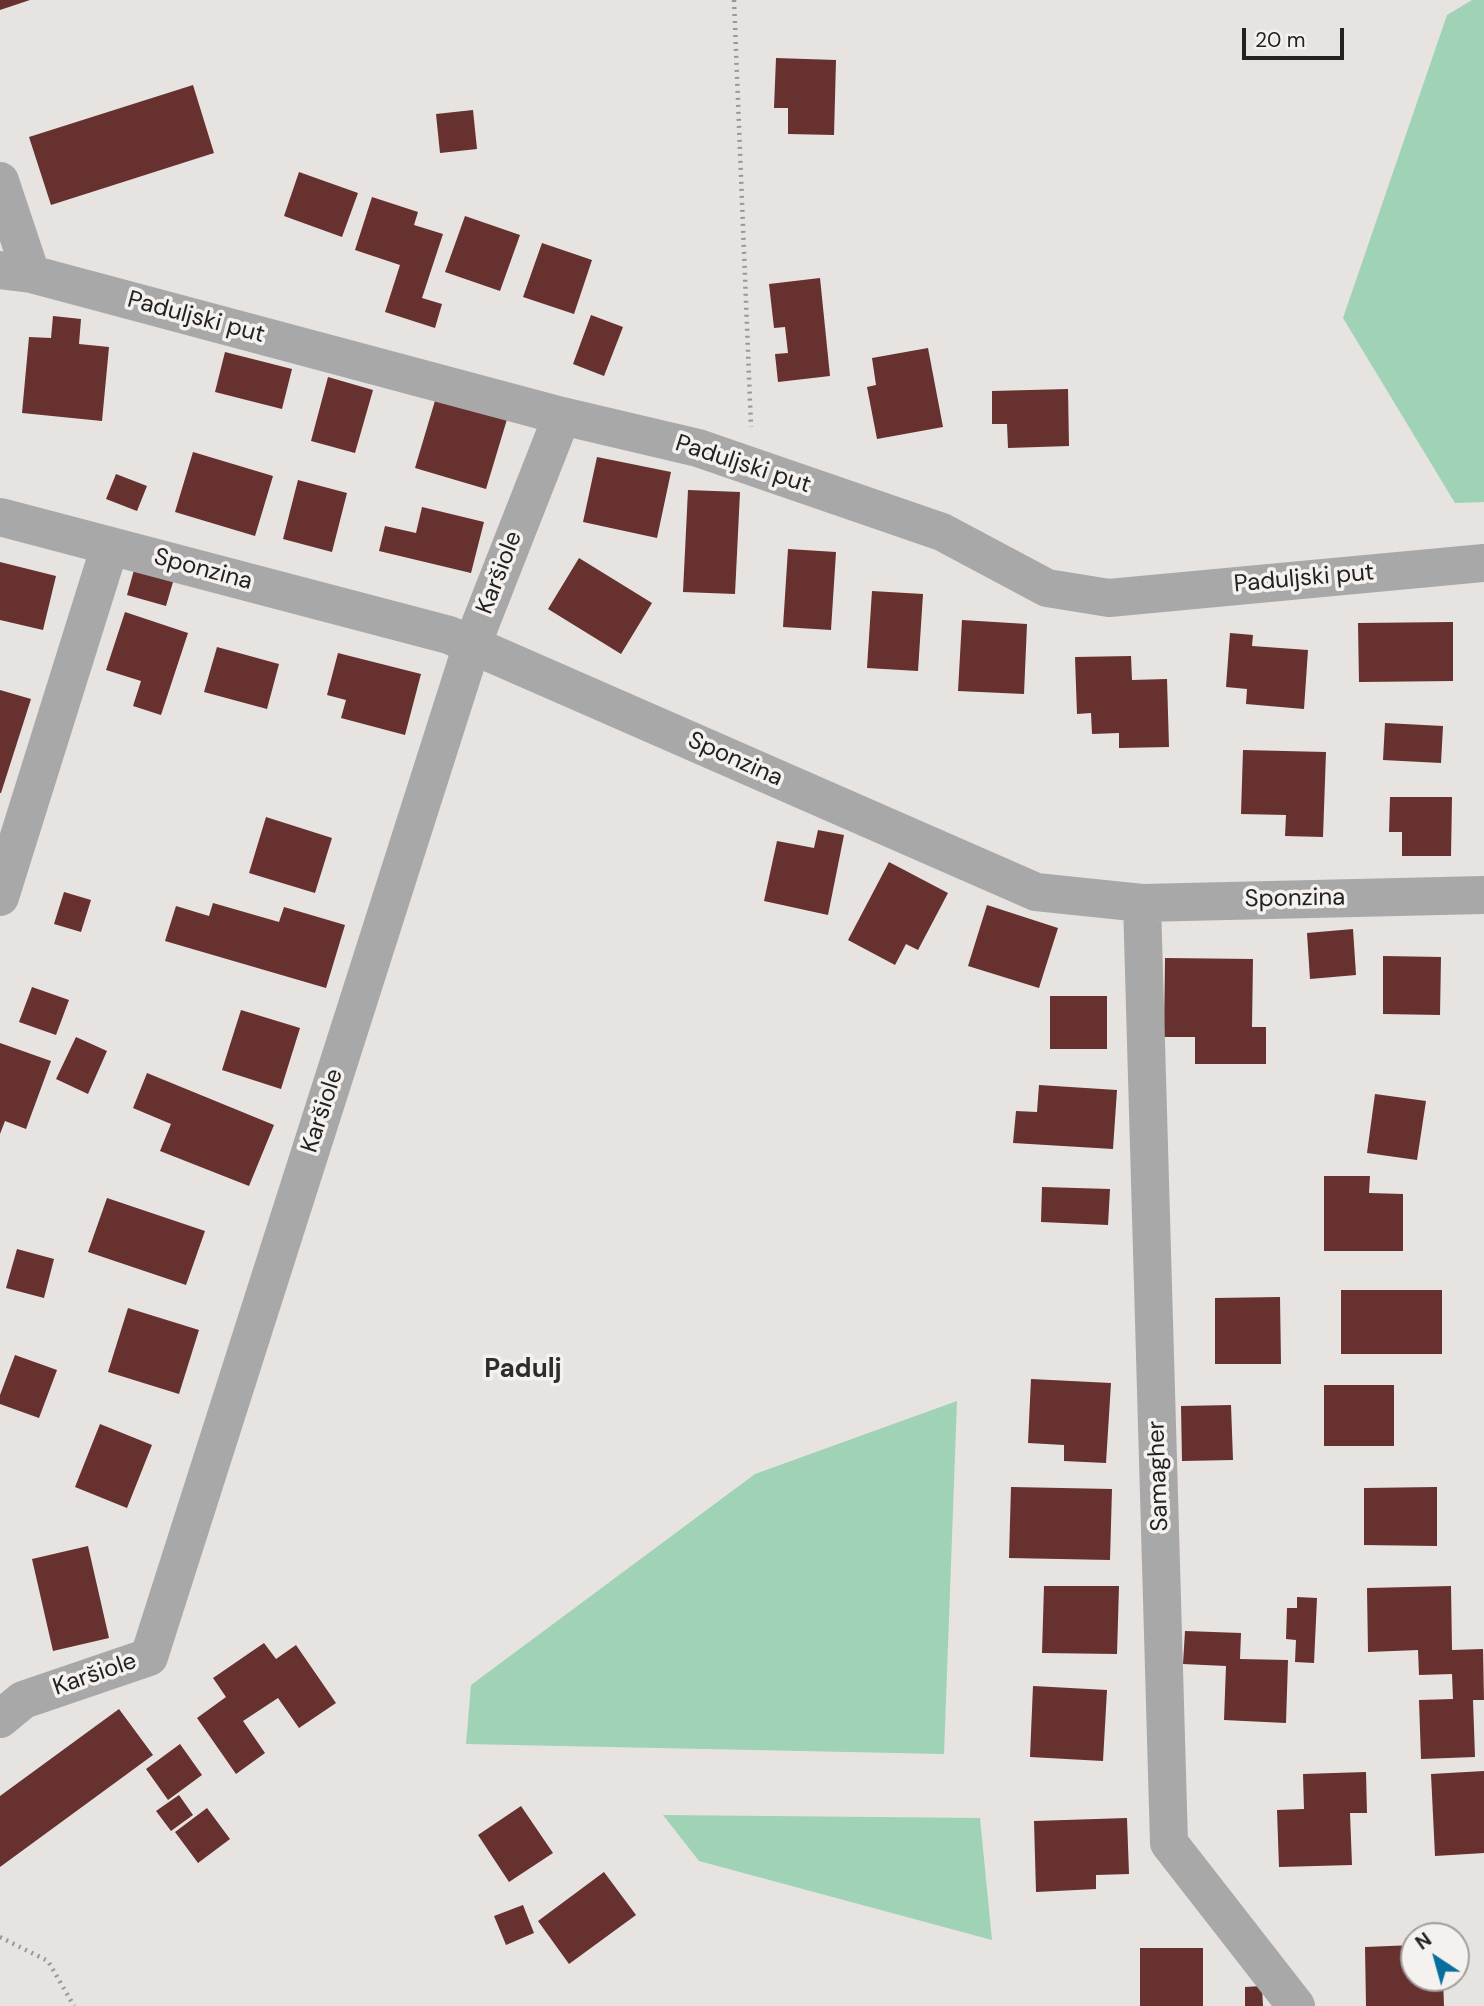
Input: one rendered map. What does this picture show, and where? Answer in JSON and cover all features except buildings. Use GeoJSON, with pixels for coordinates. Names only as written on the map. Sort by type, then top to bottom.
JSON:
{"type":"FeatureCollection","features":[{"type":"Feature","properties":{"kind":"street"},"geometry":{"type":"LineString","coordinates":[[0,181],[15,272]]}},
{"type":"Feature","properties":{"kind":"street","name":"Paduljski put"},"geometry":{"type":"LineString","coordinates":[[15,272],[698,448],[942,532],[1047,588],[1108,598],[1484,563]]}},
{"type":"Feature","properties":{"kind":"street","name":"Karšiole"},"geometry":{"type":"LineString","coordinates":[[0,1718],[23,1700],[149,1657],[472,645],[562,415]]}},
{"type":"Feature","properties":{"kind":"street","name":"Sponzina"},"geometry":{"type":"LineString","coordinates":[[0,517],[449,635],[1036,892],[1142,903],[1484,895]]}},
{"type":"Feature","properties":{"kind":"street"},"geometry":{"type":"LineString","coordinates":[[0,897],[110,546]]}},
{"type":"Feature","properties":{"kind":"street","name":"Samagher"},"geometry":{"type":"LineString","coordinates":[[1142,903],[1169,1843],[1296,2006]]}},
{"type":"Feature","properties":{"kind":"path"},"geometry":{"type":"LineString","coordinates":[[734,0],[753,467]]}},
{"type":"Feature","properties":{"kind":"path"},"geometry":{"type":"LineString","coordinates":[[0,1937],[48,1961],[74,2006]]}},
{"type":"Feature","properties":{"kind":"green space"},"geometry":{"type":"Polygon","coordinates":[[[1472,0],[1484,0],[1484,502],[1455,503],[1343,318],[1447,15],[1472,0]]]}},
{"type":"Feature","properties":{"kind":"green space"},"geometry":{"type":"Polygon","coordinates":[[[957,1401],[944,1754],[466,1744],[471,1685],[755,1474],[957,1401]]]}},
{"type":"Feature","properties":{"kind":"green space"},"geometry":{"type":"Polygon","coordinates":[[[663,1815],[980,1818],[992,1940],[699,1861],[663,1815]]]}},
{"type":"Feature","properties":{"kind":"district","name":"Padulj"},"geometry":{"type":"Point","coordinates":[523,1370]}}]}
